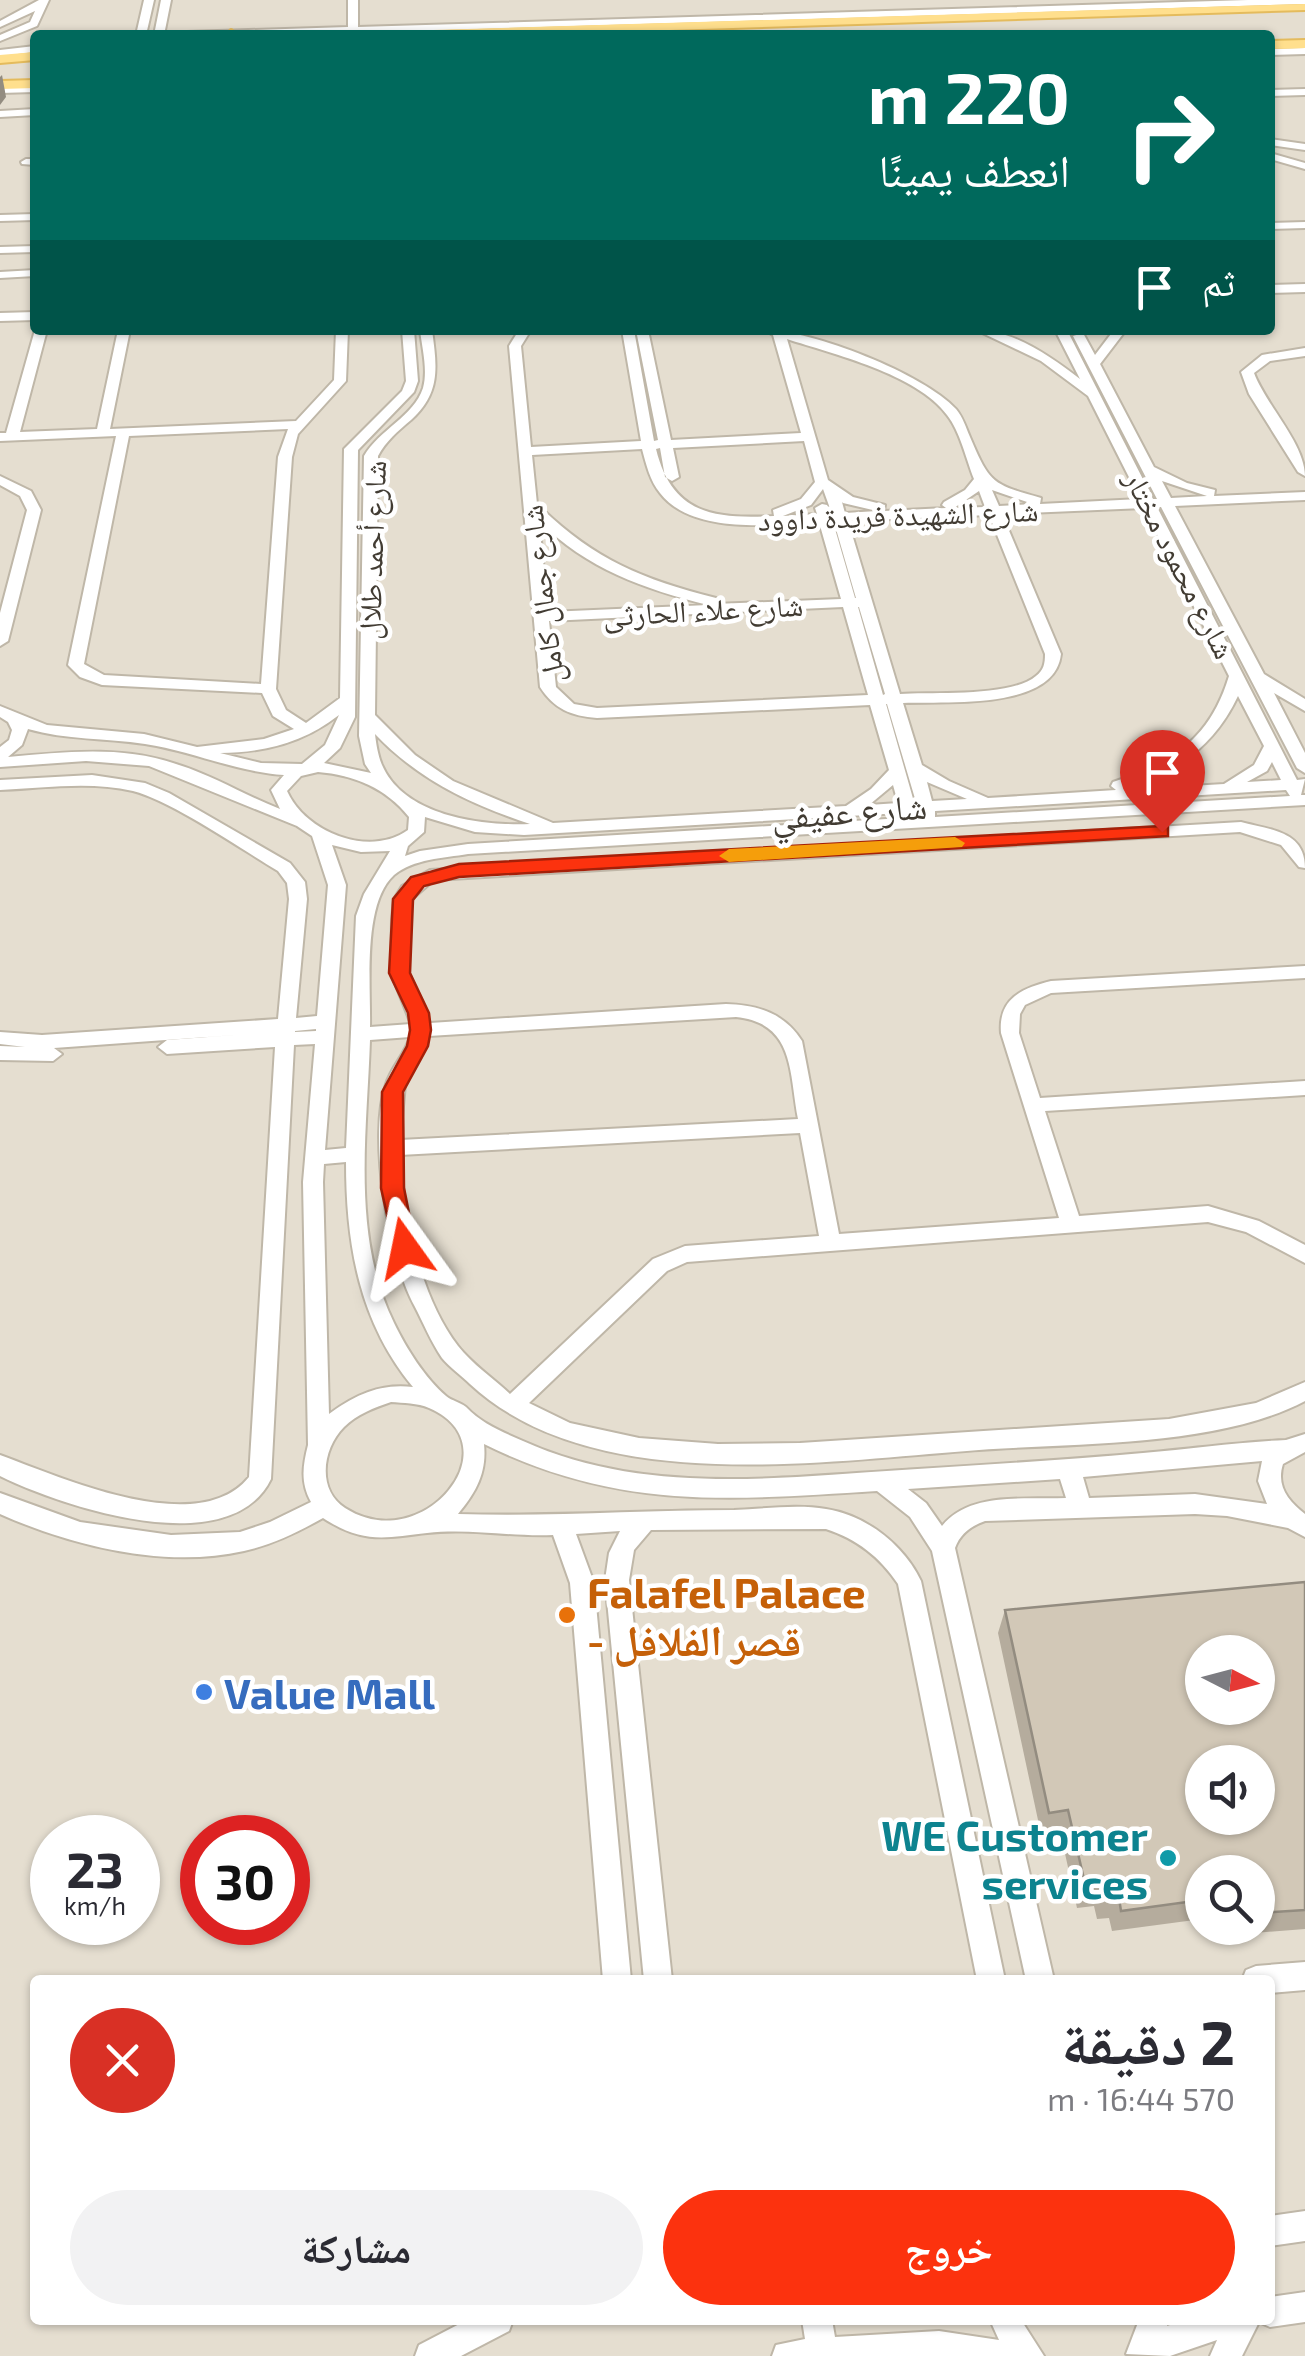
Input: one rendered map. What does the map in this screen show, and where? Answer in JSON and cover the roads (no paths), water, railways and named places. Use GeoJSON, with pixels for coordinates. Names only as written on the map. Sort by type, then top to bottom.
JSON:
{"type":"FeatureCollection","features":[{"type":"Feature","properties":{"kind":"main road"},"geometry":{"type":"LineString","coordinates":[[560,30],[1305,4]]}},
{"type":"Feature","properties":{"kind":"main road"},"geometry":{"type":"LineString","coordinates":[[768,17],[795,23]]}},
{"type":"Feature","properties":{"kind":"main road"},"geometry":{"type":"LineString","coordinates":[[878,20],[906,30]]}},
{"type":"Feature","properties":{"kind":"main road"},"geometry":{"type":"LineString","coordinates":[[624,28],[642,21]]}},
{"type":"Feature","properties":{"kind":"main road"},"geometry":{"type":"LineString","coordinates":[[1275,48],[1305,47]]}},
{"type":"Feature","properties":{"kind":"main road"},"geometry":{"type":"LineString","coordinates":[[0,56],[30,53]]}},
{"type":"Feature","properties":{"kind":"main road"},"geometry":{"type":"LineString","coordinates":[[0,88],[30,88]]}},
{"type":"Feature","properties":{"kind":"street"},"geometry":{"type":"LineString","coordinates":[[141,30],[149,0]]}},
{"type":"Feature","properties":{"kind":"street"},"geometry":{"type":"LineString","coordinates":[[160,30],[166,0]]}},
{"type":"Feature","properties":{"kind":"street"},"geometry":{"type":"LineString","coordinates":[[353,0],[353,30],[1236,6]]}},
{"type":"Feature","properties":{"kind":"street"},"geometry":{"type":"LineString","coordinates":[[702,0],[709,19]]}},
{"type":"Feature","properties":{"kind":"street"},"geometry":{"type":"LineString","coordinates":[[716,0],[722,18]]}},
{"type":"Feature","properties":{"kind":"street"},"geometry":{"type":"LineString","coordinates":[[896,0],[903,14]]}},
{"type":"Feature","properties":{"kind":"street"},"geometry":{"type":"LineString","coordinates":[[0,24],[44,2]]}},
{"type":"Feature","properties":{"kind":"street"},"geometry":{"type":"LineString","coordinates":[[0,38],[34,24],[44,2]]}},
{"type":"Feature","properties":{"kind":"street"},"geometry":{"type":"LineString","coordinates":[[19,113],[30,93]]}},
{"type":"Feature","properties":{"kind":"street"},"geometry":{"type":"LineString","coordinates":[[1275,93],[1305,95]]}},
{"type":"Feature","properties":{"kind":"street"},"geometry":{"type":"LineString","coordinates":[[0,114],[30,112]]}},
{"type":"Feature","properties":{"kind":"street"},"geometry":{"type":"LineString","coordinates":[[1275,141],[1305,145]]}},
{"type":"Feature","properties":{"kind":"street"},"geometry":{"type":"LineString","coordinates":[[1275,157],[1305,166]]}},
{"type":"Feature","properties":{"kind":"street"},"geometry":{"type":"LineString","coordinates":[[0,218],[30,217]]}},
{"type":"Feature","properties":{"kind":"street"},"geometry":{"type":"LineString","coordinates":[[1275,226],[1305,225]]}},
{"type":"Feature","properties":{"kind":"street"},"geometry":{"type":"LineString","coordinates":[[0,250],[30,249]]}},
{"type":"Feature","properties":{"kind":"street"},"geometry":{"type":"LineString","coordinates":[[0,275],[30,273]]}},
{"type":"Feature","properties":{"kind":"street"},"geometry":{"type":"LineString","coordinates":[[0,285],[30,283]]}},
{"type":"Feature","properties":{"kind":"street"},"geometry":{"type":"LineString","coordinates":[[1275,286],[1305,284]]}},
{"type":"Feature","properties":{"kind":"street"},"geometry":{"type":"LineString","coordinates":[[0,317],[30,316]]}},
{"type":"Feature","properties":{"kind":"street"},"geometry":{"type":"LineString","coordinates":[[40,335],[6,436],[298,425]]}},
{"type":"Feature","properties":{"kind":"street"},"geometry":{"type":"LineString","coordinates":[[103,432],[123,335]]}},
{"type":"Feature","properties":{"kind":"street"},"geometry":{"type":"LineString","coordinates":[[308,731],[279,713],[268,689],[285,449],[298,425],[340,381],[342,335]]}},
{"type":"Feature","properties":{"kind":"street","name":"شارع أحمد طلال"},"geometry":{"type":"LineString","coordinates":[[340,735],[347,699],[352,449],[408,392],[412,381],[408,335]]}},
{"type":"Feature","properties":{"kind":"street","name":"شارع أحمد طلال"},"geometry":{"type":"LineString","coordinates":[[401,844],[418,824],[379,777],[369,750],[371,456],[384,433],[415,409],[427,393],[431,378],[427,335]]}},
{"type":"Feature","properties":{"kind":"street","name":"شارع جمال كامل"},"geometry":{"type":"LineString","coordinates":[[521,335],[515,346],[548,688],[554,698],[576,710],[617,713],[950,696]]}},
{"type":"Feature","properties":{"kind":"street","name":"شارع الشهيدة فريدة داوود"},"geometry":{"type":"LineString","coordinates":[[636,335],[666,492],[697,512],[727,519],[1212,496],[1305,496]]}},
{"type":"Feature","properties":{"kind":"street"},"geometry":{"type":"LineString","coordinates":[[776,335],[791,374],[919,814]]}},
{"type":"Feature","properties":{"kind":"street"},"geometry":{"type":"LineString","coordinates":[[783,335],[918,385],[944,404],[960,425],[982,478],[1053,654],[1051,669],[1038,682],[1016,691],[950,696],[912,686],[876,669],[856,627],[856,602],[842,577],[840,547]]}},
{"type":"Feature","properties":{"kind":"street"},"geometry":{"type":"LineString","coordinates":[[993,335],[1045,358],[1096,398]]}},
{"type":"Feature","properties":{"kind":"street","name":"شارع محمود مختار"},"geometry":{"type":"LineString","coordinates":[[1064,335],[1096,398],[1141,470]]}},
{"type":"Feature","properties":{"kind":"street","name":"شارع محمود مختار"},"geometry":{"type":"LineString","coordinates":[[1079,335],[1156,499],[1178,526],[1305,768]]}},
{"type":"Feature","properties":{"kind":"street"},"geometry":{"type":"LineString","coordinates":[[1094,364],[1116,335]]}},
{"type":"Feature","properties":{"kind":"street"},"geometry":{"type":"LineString","coordinates":[[1272,494],[1303,466],[1250,385],[1247,372],[1266,358],[1305,352]]}},
{"type":"Feature","properties":{"kind":"street"},"geometry":{"type":"LineString","coordinates":[[791,374],[807,360],[836,354]]}},
{"type":"Feature","properties":{"kind":"street"},"geometry":{"type":"LineString","coordinates":[[610,447],[639,432],[652,420],[688,436],[716,442]]}},
{"type":"Feature","properties":{"kind":"street"},"geometry":{"type":"LineString","coordinates":[[123,432],[76,659],[79,670],[102,680],[268,689]]}},
{"type":"Feature","properties":{"kind":"street"},"geometry":{"type":"LineString","coordinates":[[526,451],[809,437]]}},
{"type":"Feature","properties":{"kind":"street"},"geometry":{"type":"LineString","coordinates":[[610,447],[643,458],[663,470],[682,456],[716,442]]}},
{"type":"Feature","properties":{"kind":"street"},"geometry":{"type":"LineString","coordinates":[[1099,502],[1141,470],[1212,496]]}},
{"type":"Feature","properties":{"kind":"street"},"geometry":{"type":"LineString","coordinates":[[982,478],[1038,505]]}},
{"type":"Feature","properties":{"kind":"street"},"geometry":{"type":"LineString","coordinates":[[950,509],[982,478]]}},
{"type":"Feature","properties":{"kind":"street"},"geometry":{"type":"LineString","coordinates":[[0,480],[26,494],[34,510],[0,641]]}},
{"type":"Feature","properties":{"kind":"street"},"geometry":{"type":"LineString","coordinates":[[824,488],[881,512],[840,547]]}},
{"type":"Feature","properties":{"kind":"street"},"geometry":{"type":"LineString","coordinates":[[778,516],[824,488]]}},
{"type":"Feature","properties":{"kind":"street","name":"شارع الشهيدة فريدة داوود"},"geometry":{"type":"LineString","coordinates":[[1272,494],[1305,488]]}},
{"type":"Feature","properties":{"kind":"street"},"geometry":{"type":"LineString","coordinates":[[1272,494],[1305,504]]}},
{"type":"Feature","properties":{"kind":"street"},"geometry":{"type":"LineString","coordinates":[[1178,526],[1212,496]]}},
{"type":"Feature","properties":{"kind":"street","name":"شارع محمود مختار"},"geometry":{"type":"LineString","coordinates":[[1156,499],[1162,528],[1301,796]]}},
{"type":"Feature","properties":{"kind":"street"},"geometry":{"type":"LineString","coordinates":[[1099,502],[1141,516],[1162,528]]}},
{"type":"Feature","properties":{"kind":"street"},"geometry":{"type":"LineString","coordinates":[[1004,534],[1038,505]]}},
{"type":"Feature","properties":{"kind":"street"},"geometry":{"type":"LineString","coordinates":[[530,506],[565,540],[604,566],[655,587],[737,608]]}},
{"type":"Feature","properties":{"kind":"street"},"geometry":{"type":"LineString","coordinates":[[950,509],[1004,534]]}},
{"type":"Feature","properties":{"kind":"street"},"geometry":{"type":"LineString","coordinates":[[778,516],[840,547]]}},
{"type":"Feature","properties":{"kind":"street"},"geometry":{"type":"LineString","coordinates":[[351,542],[369,540]]}},
{"type":"Feature","properties":{"kind":"street"},"geometry":{"type":"LineString","coordinates":[[797,605],[825,594],[842,577]]}},
{"type":"Feature","properties":{"kind":"street","name":"شارع علاء الحارثى"},"geometry":{"type":"LineString","coordinates":[[541,617],[856,602]]}},
{"type":"Feature","properties":{"kind":"street"},"geometry":{"type":"LineString","coordinates":[[797,605],[830,612],[856,627]]}},
{"type":"Feature","properties":{"kind":"street"},"geometry":{"type":"LineString","coordinates":[[824,702],[853,689],[876,669]]}},
{"type":"Feature","properties":{"kind":"street"},"geometry":{"type":"LineString","coordinates":[[1086,796],[1150,777],[1195,750],[1222,716],[1237,674]]}},
{"type":"Feature","properties":{"kind":"street"},"geometry":{"type":"LineString","coordinates":[[1257,676],[1305,706]]}},
{"type":"Feature","properties":{"kind":"street"},"geometry":{"type":"LineString","coordinates":[[895,732],[920,711],[950,696]]}},
{"type":"Feature","properties":{"kind":"street"},"geometry":{"type":"LineString","coordinates":[[0,698],[19,736],[0,758]]}},
{"type":"Feature","properties":{"kind":"street"},"geometry":{"type":"LineString","coordinates":[[189,750],[258,747],[308,731],[347,699]]}},
{"type":"Feature","properties":{"kind":"street"},"geometry":{"type":"LineString","coordinates":[[824,702],[861,714],[895,732]]}},
{"type":"Feature","properties":{"kind":"street"},"geometry":{"type":"LineString","coordinates":[[9,716],[60,733],[134,738],[238,766],[281,771],[306,769]]}},
{"type":"Feature","properties":{"kind":"street"},"geometry":{"type":"LineString","coordinates":[[367,716],[359,740],[345,742],[340,735],[320,760],[288,778],[279,790],[287,806],[313,828],[337,885],[312,1224],[318,1442],[312,1468],[326,1505],[362,1528],[394,1530],[425,1523],[826,1518],[864,1533],[895,1559],[909,1581],[990,1975]]}},
{"type":"Feature","properties":{"kind":"street"},"geometry":{"type":"LineString","coordinates":[[367,716],[398,752],[437,781],[488,805],[558,828]]}},
{"type":"Feature","properties":{"kind":"street"},"geometry":{"type":"LineString","coordinates":[[1290,738],[1305,749]]}},
{"type":"Feature","properties":{"kind":"street"},"geometry":{"type":"LineString","coordinates":[[1216,788],[1249,776],[1268,758],[1272,746]]}},
{"type":"Feature","properties":{"kind":"street"},"geometry":{"type":"LineString","coordinates":[[0,758],[85,756],[170,766],[229,796],[365,848],[401,844],[409,850],[431,854]]}},
{"type":"Feature","properties":{"kind":"street"},"geometry":{"type":"LineString","coordinates":[[229,796],[250,782],[250,776],[238,766]]}},
{"type":"Feature","properties":{"kind":"street","name":"شارع عفيفي"},"geometry":{"type":"LineString","coordinates":[[306,769],[340,769],[394,792],[431,815],[496,830],[843,810],[919,814],[996,802],[1216,788],[1301,796]]}},
{"type":"Feature","properties":{"kind":"street"},"geometry":{"type":"LineString","coordinates":[[906,769],[959,792],[996,802]]}},
{"type":"Feature","properties":{"kind":"street"},"geometry":{"type":"LineString","coordinates":[[843,810],[876,793],[906,769]]}},
{"type":"Feature","properties":{"kind":"street"},"geometry":{"type":"LineString","coordinates":[[0,785],[92,780],[138,787],[163,797],[284,867],[299,890],[286,1032],[264,1469],[254,1488],[238,1502],[220,1509],[155,1509],[83,1496],[0,1466]]}},
{"type":"Feature","properties":{"kind":"street","name":"شارع عفيفي"},"geometry":{"type":"LineString","coordinates":[[390,870],[431,854],[919,814],[1301,796]]}},
{"type":"Feature","properties":{"kind":"street"},"geometry":{"type":"LineString","coordinates":[[1305,863],[1287,841],[1241,827],[444,872],[418,882],[403,899],[400,973],[419,1013],[421,1030],[417,1046],[392,1092],[398,1224],[427,1315],[450,1353],[486,1388],[540,1422],[607,1444],[703,1454],[782,1454],[1227,1421],[1277,1407],[1305,1391]]}},
{"type":"Feature","properties":{"kind":"street"},"geometry":{"type":"LineString","coordinates":[[401,844],[390,870],[372,888],[365,916],[354,1215],[366,1280],[394,1346],[414,1377],[468,1425],[541,1460],[622,1482],[709,1488],[1069,1470],[1299,1444]]}},
{"type":"Feature","properties":{"kind":"street"},"geometry":{"type":"LineString","coordinates":[[1071,1223],[1008,1020],[1011,1008],[1034,991],[1305,972]]}},
{"type":"Feature","properties":{"kind":"street"},"geometry":{"type":"LineString","coordinates":[[361,1034],[726,1010],[774,1020],[792,1041],[830,1242]]}},
{"type":"Feature","properties":{"kind":"street"},"geometry":{"type":"LineString","coordinates":[[0,1038],[42,1042],[325,1030]]}},
{"type":"Feature","properties":{"kind":"street"},"geometry":{"type":"LineString","coordinates":[[0,1053],[28,1056],[286,1032]]}},
{"type":"Feature","properties":{"kind":"street"},"geometry":{"type":"LineString","coordinates":[[0,1068],[28,1056]]}},
{"type":"Feature","properties":{"kind":"street"},"geometry":{"type":"LineString","coordinates":[[1033,1105],[1305,1088]]}},
{"type":"Feature","properties":{"kind":"street"},"geometry":{"type":"LineString","coordinates":[[392,1148],[808,1126]]}},
{"type":"Feature","properties":{"kind":"street"},"geometry":{"type":"LineString","coordinates":[[315,1158],[355,1154]]}},
{"type":"Feature","properties":{"kind":"street"},"geometry":{"type":"LineString","coordinates":[[512,1405],[660,1265],[685,1254],[1208,1214],[1252,1226],[1305,1255]]}},
{"type":"Feature","properties":{"kind":"street"},"geometry":{"type":"LineString","coordinates":[[318,1442],[335,1418],[375,1396],[406,1392],[436,1399]]}},
{"type":"Feature","properties":{"kind":"street"},"geometry":{"type":"LineString","coordinates":[[425,1523],[452,1506],[469,1485],[476,1460],[468,1425]]}},
{"type":"Feature","properties":{"kind":"street"},"geometry":{"type":"LineString","coordinates":[[1299,1444],[1274,1459],[1268,1473],[1270,1489],[1299,1523]]}},
{"type":"Feature","properties":{"kind":"street"},"geometry":{"type":"LineString","coordinates":[[1069,1470],[1081,1508]]}},
{"type":"Feature","properties":{"kind":"street"},"geometry":{"type":"LineString","coordinates":[[881,1481],[918,1510],[942,1548],[1039,1975]]}},
{"type":"Feature","properties":{"kind":"street"},"geometry":{"type":"LineString","coordinates":[[0,1503],[92,1534],[175,1544],[228,1544],[245,1540],[280,1530],[326,1505]]}},
{"type":"Feature","properties":{"kind":"street"},"geometry":{"type":"LineString","coordinates":[[942,1548],[947,1534],[970,1515],[985,1511],[1196,1504],[1227,1506],[1299,1523]]}},
{"type":"Feature","properties":{"kind":"street"},"geometry":{"type":"LineString","coordinates":[[646,1520],[628,1536],[618,1556],[617,1580],[657,1975]]}},
{"type":"Feature","properties":{"kind":"street"},"geometry":{"type":"LineString","coordinates":[[562,1524],[582,1583],[617,1975]]}},
{"type":"Feature","properties":{"kind":"street"},"geometry":{"type":"LineString","coordinates":[[1275,1978],[1305,1976]]}},
{"type":"Feature","properties":{"kind":"street"},"geometry":{"type":"LineString","coordinates":[[1275,2231],[1304,2228]]}},
{"type":"Feature","properties":{"kind":"street"},"geometry":{"type":"LineString","coordinates":[[1275,2311],[1305,2307]]}},
{"type":"Feature","properties":{"kind":"street"},"geometry":{"type":"LineString","coordinates":[[430,2356],[489,2325]]}},
{"type":"Feature","properties":{"kind":"street"},"geometry":{"type":"LineString","coordinates":[[818,2325],[822,2353]]}},
{"type":"Feature","properties":{"kind":"street"},"geometry":{"type":"LineString","coordinates":[[1008,2325],[1029,2356]]}},
{"type":"Feature","properties":{"kind":"street"},"geometry":{"type":"LineString","coordinates":[[1146,2342],[1212,2325]]}},
{"type":"Feature","properties":{"kind":"street"},"geometry":{"type":"LineString","coordinates":[[1225,2356],[1241,2325]]}},
{"type":"Feature","properties":{"kind":"street"},"geometry":{"type":"LineString","coordinates":[[788,2356],[910,2352],[939,2346],[1004,2356]]}},
{"type":"Feature","properties":{"kind":"place","name":"Falafel Palace - قصر الفلافل"},"geometry":{"type":"Point","coordinates":[567,1615]}},
{"type":"Feature","properties":{"kind":"place","name":"Value Mall"},"geometry":{"type":"Point","coordinates":[204,1692]}},
{"type":"Feature","properties":{"kind":"place","name":"WE Customer services"},"geometry":{"type":"Point","coordinates":[1168,1858]}}]}
